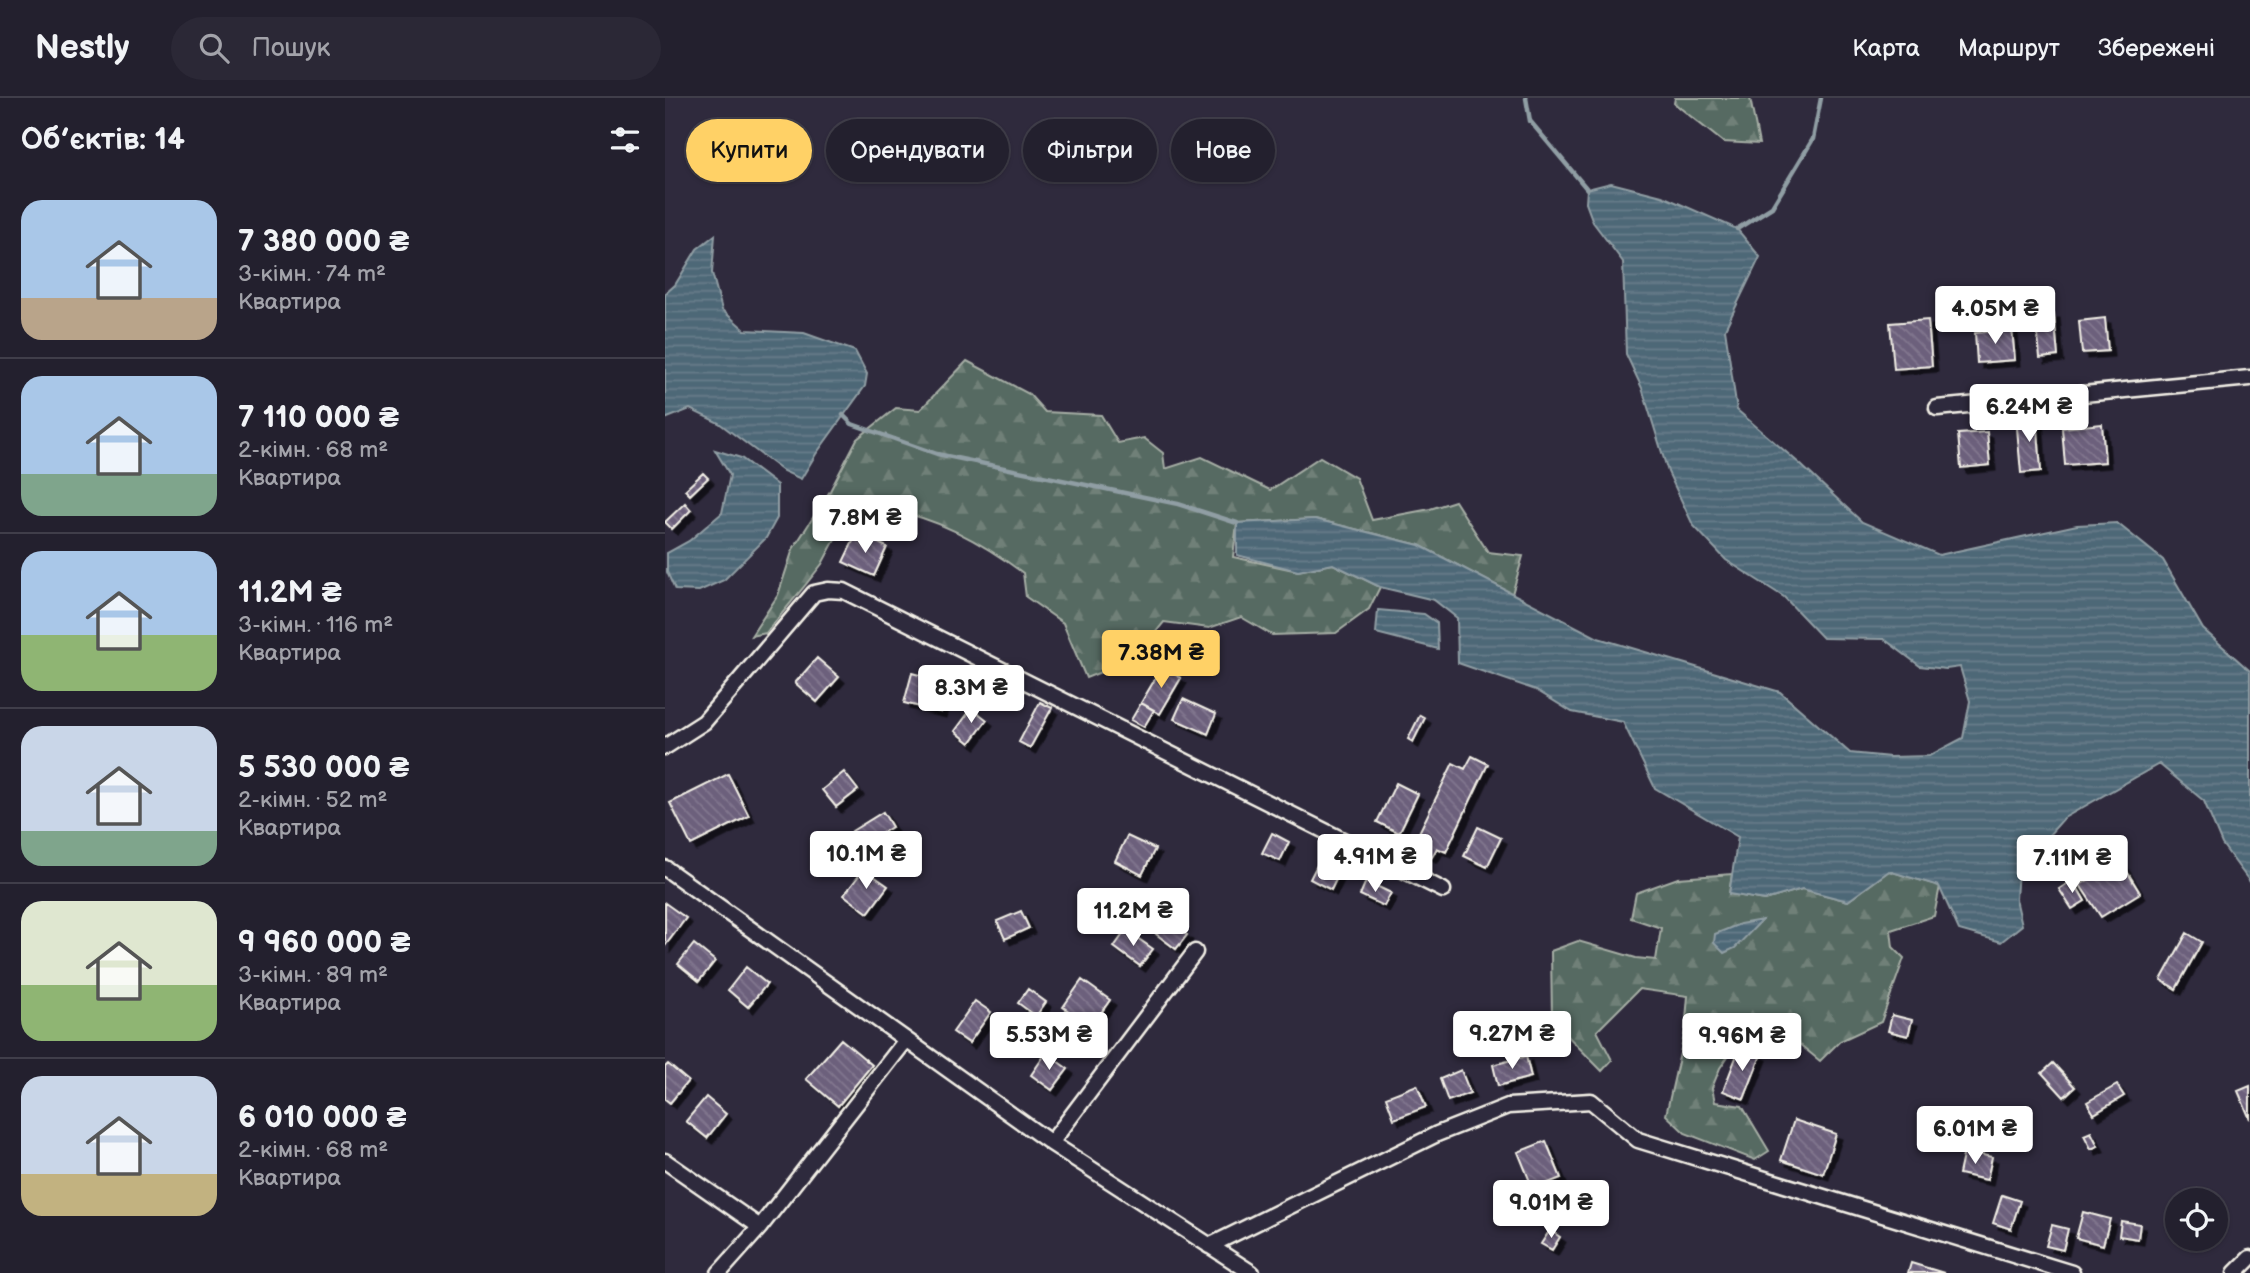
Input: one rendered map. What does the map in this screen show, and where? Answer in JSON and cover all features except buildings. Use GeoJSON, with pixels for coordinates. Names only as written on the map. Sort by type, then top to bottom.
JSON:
{"type":"FeatureCollection","features":[{"type":"Feature","properties":{"kind":"street"},"geometry":{"type":"LineString","coordinates":[[1937,408],[2250,378]]}},
{"type":"Feature","properties":{"kind":"street"},"geometry":{"type":"LineString","coordinates":[[665,747],[704,722],[814,593],[843,591],[1443,890]]}},
{"type":"Feature","properties":{"kind":"street"},"geometry":{"type":"LineString","coordinates":[[665,868],[1051,1143],[1252,1273]]}},
{"type":"Feature","properties":{"kind":"street"},"geometry":{"type":"LineString","coordinates":[[1051,1143],[1195,952]]}},
{"type":"Feature","properties":{"kind":"street"},"geometry":{"type":"LineString","coordinates":[[719,1273],[760,1227],[906,1040]]}},
{"type":"Feature","properties":{"kind":"street"},"geometry":{"type":"LineString","coordinates":[[1209,1246],[1437,1134],[1508,1106],[1591,1101],[1638,1140],[2072,1273]]}},
{"type":"Feature","properties":{"kind":"street"},"geometry":{"type":"LineString","coordinates":[[665,1161],[760,1227]]}},
{"type":"Feature","properties":{"kind":"street"},"geometry":{"type":"LineString","coordinates":[[2235,1273],[2250,1258]]}},
{"type":"Feature","properties":{"kind":"green space"},"geometry":{"type":"Polygon","coordinates":[[[1675,98],[1750,98],[1759,144],[1723,142],[1674,103],[1675,98]]]}},
{"type":"Feature","properties":{"kind":"green space"},"geometry":{"type":"Polygon","coordinates":[[[967,361],[1029,394],[1045,412],[1101,415],[1118,443],[1144,438],[1163,453],[1165,469],[1202,457],[1270,490],[1320,457],[1356,478],[1372,520],[1430,509],[1455,501],[1488,552],[1523,556],[1512,594],[1419,545],[1315,519],[1237,523],[1233,557],[1298,571],[1333,564],[1380,587],[1369,609],[1336,633],[1272,635],[1241,617],[1209,628],[1164,622],[1134,659],[1086,678],[1063,623],[1026,597],[1023,573],[958,532],[922,518],[880,508],[868,508],[851,510],[822,564],[807,583],[766,633],[751,636],[778,595],[793,549],[830,491],[857,439],[896,408],[920,410],[967,361]]]}},
{"type":"Feature","properties":{"kind":"green space"},"geometry":{"type":"Polygon","coordinates":[[[1889,871],[1940,886],[1934,916],[1891,930],[1893,947],[1904,958],[1881,1022],[1840,1041],[1820,1061],[1793,1039],[1766,1051],[1738,1042],[1720,1068],[1712,1088],[1715,1102],[1742,1106],[1769,1151],[1755,1160],[1685,1133],[1666,1115],[1685,1031],[1688,996],[1639,989],[1597,1031],[1612,1060],[1602,1071],[1552,1020],[1551,951],[1578,941],[1636,958],[1656,960],[1661,928],[1631,918],[1636,893],[1678,878],[1732,874],[1729,894],[1765,900],[1802,889],[1848,901],[1889,871]]]}},
{"type":"Feature","properties":{"kind":"water"},"geometry":{"type":"Polygon","coordinates":[[[1611,183],[1662,196],[1737,229],[1760,257],[1725,329],[1737,410],[1862,522],[1939,555],[2077,525],[2117,523],[2163,560],[2203,629],[2250,671],[2250,882],[2222,844],[2204,801],[2159,764],[2064,818],[2018,870],[2016,899],[2022,925],[2001,942],[1959,930],[1939,886],[1889,871],[1848,901],[1802,889],[1765,900],[1729,894],[1738,837],[1655,788],[1623,722],[1572,712],[1536,690],[1458,663],[1457,618],[1434,600],[1380,587],[1333,564],[1298,571],[1237,555],[1237,523],[1315,519],[1419,545],[1598,638],[1780,692],[1850,753],[1890,757],[1929,756],[1963,738],[1970,701],[1960,667],[1946,669],[1920,666],[1884,639],[1823,638],[1784,597],[1726,560],[1693,525],[1668,472],[1642,388],[1626,354],[1623,262],[1593,222],[1586,203],[1587,189],[1611,183]]]}},
{"type":"Feature","properties":{"kind":"water"},"geometry":{"type":"Polygon","coordinates":[[[715,235],[712,273],[722,310],[745,330],[804,333],[855,351],[867,374],[865,386],[801,479],[783,471],[719,423],[690,409],[665,419],[665,294],[675,285],[697,249],[715,235]]]}},
{"type":"Feature","properties":{"kind":"water"},"geometry":{"type":"Polygon","coordinates":[[[715,450],[741,458],[777,485],[777,518],[766,538],[724,580],[699,591],[675,590],[667,572],[667,553],[689,541],[722,513],[730,475],[715,450]]]}},
{"type":"Feature","properties":{"kind":"water"},"geometry":{"type":"Polygon","coordinates":[[[1378,610],[1424,614],[1437,623],[1438,649],[1376,633],[1378,610]]]}},
{"type":"Feature","properties":{"kind":"water"},"geometry":{"type":"Polygon","coordinates":[[[1762,920],[1735,948],[1724,953],[1714,943],[1715,934],[1740,924],[1762,920]]]}},
{"type":"Feature","properties":{"kind":"waterway"},"geometry":{"type":"LineString","coordinates":[[1526,98],[1530,121],[1587,189]]}},
{"type":"Feature","properties":{"kind":"waterway"},"geometry":{"type":"LineString","coordinates":[[1737,229],[1772,207],[1813,139],[1821,98]]}},
{"type":"Feature","properties":{"kind":"waterway"},"geometry":{"type":"LineString","coordinates":[[843,415],[852,424],[937,454],[1178,504],[1237,523]]}}]}
